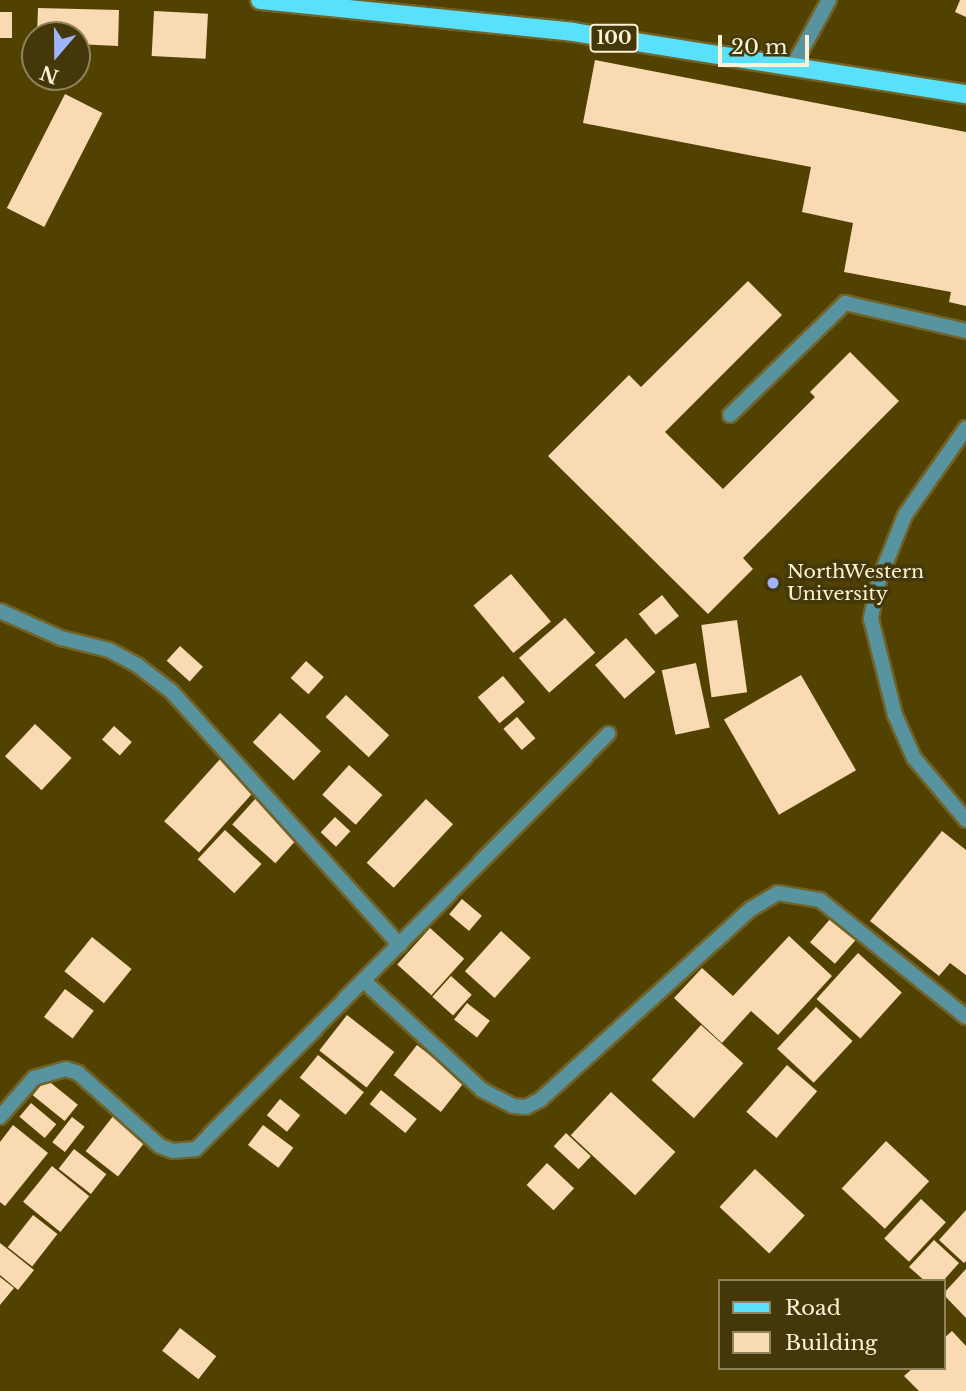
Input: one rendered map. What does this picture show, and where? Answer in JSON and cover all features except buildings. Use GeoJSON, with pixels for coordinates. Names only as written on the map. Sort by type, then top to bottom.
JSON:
{"type":"FeatureCollection","features":[{"type":"Feature","properties":{"kind":"main road","name":"100"},"geometry":{"type":"LineString","coordinates":[[260,0],[573,32],[794,64],[966,94]]}},
{"type":"Feature","properties":{"kind":"street"},"geometry":{"type":"LineString","coordinates":[[794,64],[829,0]]}},
{"type":"Feature","properties":{"kind":"street"},"geometry":{"type":"LineString","coordinates":[[730,415],[845,303],[966,331]]}},
{"type":"Feature","properties":{"kind":"street"},"geometry":{"type":"LineString","coordinates":[[966,428],[905,515],[879,580],[871,619],[895,715],[914,758],[966,820]]}},
{"type":"Feature","properties":{"kind":"street"},"geometry":{"type":"LineString","coordinates":[[0,611],[61,638],[109,650],[137,664],[171,691],[400,945]]}},
{"type":"Feature","properties":{"kind":"street"},"geometry":{"type":"LineString","coordinates":[[0,1117],[34,1078],[51,1069],[66,1069],[78,1073],[160,1146],[173,1151],[196,1149],[608,734]]}},
{"type":"Feature","properties":{"kind":"street"},"geometry":{"type":"LineString","coordinates":[[364,981],[482,1090],[513,1106],[526,1107],[540,1100],[751,909],[778,893],[820,900],[966,1017]]}},
{"type":"Feature","properties":{"kind":"place","name":"NorthWestern University"},"geometry":{"type":"Point","coordinates":[773,583]}}]}
